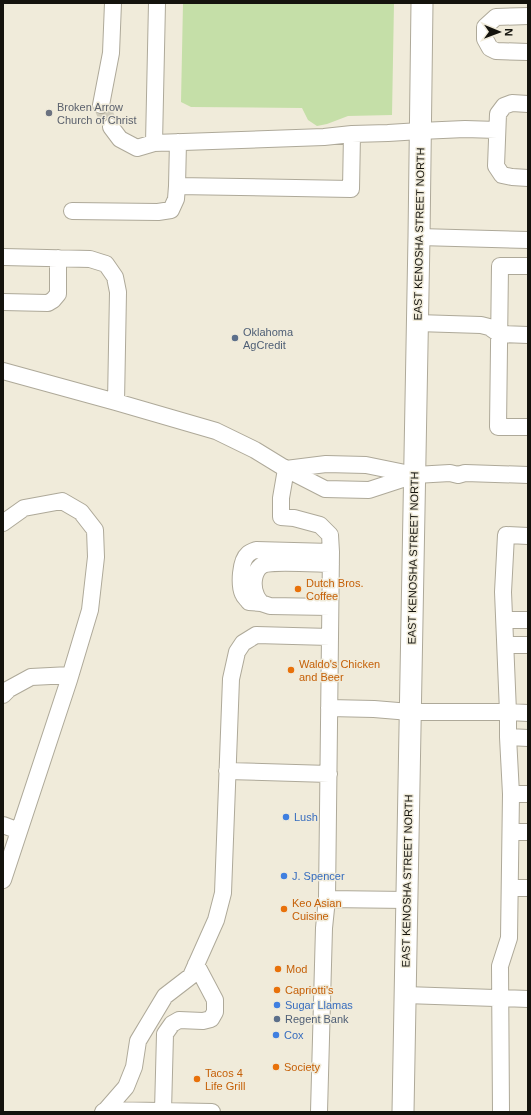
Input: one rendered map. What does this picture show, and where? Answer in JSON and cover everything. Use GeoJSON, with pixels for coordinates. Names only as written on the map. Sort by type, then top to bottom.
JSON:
{"type":"FeatureCollection","features":[{"type":"Feature","properties":{"kind":"main road","name":"EAST KENOSHA STREET NORTH"},"geometry":{"type":"LineString","coordinates":[[403,1112],[422,3]]}},
{"type":"Feature","properties":{"kind":"street"},"geometry":{"type":"LineString","coordinates":[[101,105],[111,53],[113,3]]}},
{"type":"Feature","properties":{"kind":"street"},"geometry":{"type":"LineString","coordinates":[[154,143],[157,3]]}},
{"type":"Feature","properties":{"kind":"street"},"geometry":{"type":"LineString","coordinates":[[528,16],[496,17],[485,27],[485,39],[490,48],[496,51],[528,52]]}},
{"type":"Feature","properties":{"kind":"street"},"geometry":{"type":"LineString","coordinates":[[528,104],[512,103],[504,106],[498,114],[496,166],[502,175],[528,178]]}},
{"type":"Feature","properties":{"kind":"street"},"geometry":{"type":"LineString","coordinates":[[111,127],[120,139],[137,148],[154,143],[324,137],[352,134],[465,129],[497,130]]}},
{"type":"Feature","properties":{"kind":"street"},"geometry":{"type":"LineString","coordinates":[[176,186],[350,189],[352,134]]}},
{"type":"Feature","properties":{"kind":"street"},"geometry":{"type":"LineString","coordinates":[[72,211],[158,212],[171,210],[176,200],[178,142]]}},
{"type":"Feature","properties":{"kind":"street"},"geometry":{"type":"LineString","coordinates":[[419,237],[528,240]]}},
{"type":"Feature","properties":{"kind":"street"},"geometry":{"type":"LineString","coordinates":[[3,256],[90,259],[106,264],[115,277],[118,292],[116,402]]}},
{"type":"Feature","properties":{"kind":"street"},"geometry":{"type":"LineString","coordinates":[[3,302],[48,303],[53,300],[58,294],[58,258]]}},
{"type":"Feature","properties":{"kind":"street"},"geometry":{"type":"LineString","coordinates":[[528,266],[500,266],[498,427],[528,427]]}},
{"type":"Feature","properties":{"kind":"street"},"geometry":{"type":"LineString","coordinates":[[417,323],[481,325],[489,327],[499,334],[528,334]]}},
{"type":"Feature","properties":{"kind":"street"},"geometry":{"type":"LineString","coordinates":[[3,371],[216,431],[255,450],[325,489],[369,490],[415,475],[450,472],[458,475],[528,476]]}},
{"type":"Feature","properties":{"kind":"street"},"geometry":{"type":"LineString","coordinates":[[286,468],[326,464],[366,465],[415,475]]}},
{"type":"Feature","properties":{"kind":"street"},"geometry":{"type":"LineString","coordinates":[[286,468],[281,517],[294,518],[320,525],[330,536],[328,899],[324,928],[319,1112]]}},
{"type":"Feature","properties":{"kind":"street"},"geometry":{"type":"LineString","coordinates":[[3,523],[24,508],[62,501],[82,512],[95,530],[96,557],[90,610],[3,880]]}},
{"type":"Feature","properties":{"kind":"street"},"geometry":{"type":"LineString","coordinates":[[500,1112],[500,966],[509,938],[511,832],[504,592],[506,535],[528,536]]}},
{"type":"Feature","properties":{"kind":"street"},"geometry":{"type":"LineString","coordinates":[[330,607],[270,606],[261,603],[249,602],[242,591],[241,582],[242,564],[249,553],[256,550],[331,558]]}},
{"type":"Feature","properties":{"kind":"street"},"geometry":{"type":"LineString","coordinates":[[505,620],[528,620]]}},
{"type":"Feature","properties":{"kind":"street"},"geometry":{"type":"LineString","coordinates":[[105,1111],[126,1087],[134,1067],[138,1041],[166,996],[191,976],[216,920],[223,893],[231,679],[237,652],[243,642],[256,635],[330,637]]}},
{"type":"Feature","properties":{"kind":"street"},"geometry":{"type":"LineString","coordinates":[[506,645],[528,645]]}},
{"type":"Feature","properties":{"kind":"street"},"geometry":{"type":"LineString","coordinates":[[3,696],[9,689],[31,677],[70,675]]}},
{"type":"Feature","properties":{"kind":"street"},"geometry":{"type":"LineString","coordinates":[[329,708],[374,708],[410,712],[528,713]]}},
{"type":"Feature","properties":{"kind":"street"},"geometry":{"type":"LineString","coordinates":[[508,738],[528,738]]}},
{"type":"Feature","properties":{"kind":"street"},"geometry":{"type":"LineString","coordinates":[[227,771],[329,774]]}},
{"type":"Feature","properties":{"kind":"street"},"geometry":{"type":"LineString","coordinates":[[511,794],[528,794]]}},
{"type":"Feature","properties":{"kind":"street"},"geometry":{"type":"LineString","coordinates":[[3,825],[19,831]]}},
{"type":"Feature","properties":{"kind":"street"},"geometry":{"type":"LineString","coordinates":[[511,832],[528,832]]}},
{"type":"Feature","properties":{"kind":"street"},"geometry":{"type":"LineString","coordinates":[[510,888],[528,888]]}},
{"type":"Feature","properties":{"kind":"street"},"geometry":{"type":"LineString","coordinates":[[328,899],[407,900]]}},
{"type":"Feature","properties":{"kind":"street"},"geometry":{"type":"LineString","coordinates":[[163,1111],[165,1034],[172,1024],[179,1020],[203,1021],[211,1019],[215,1012],[215,1000],[196,964]]}},
{"type":"Feature","properties":{"kind":"street"},"geometry":{"type":"LineString","coordinates":[[405,996],[528,998]]}},
{"type":"Feature","properties":{"kind":"street"},"geometry":{"type":"LineString","coordinates":[[105,1111],[212,1112]]}},
{"type":"Feature","properties":{"kind":"green space"},"geometry":{"type":"Polygon","coordinates":[[[183,3],[394,3],[392,115],[348,116],[317,126],[308,120],[302,108],[191,107],[181,102],[183,3]]]}},
{"type":"Feature","properties":{"kind":"tunnel"},"geometry":{"type":"LineString","coordinates":[[101,105],[111,127]]}},
{"type":"Feature","properties":{"kind":"place","name":"Broken Arrow Church of Christ"},"geometry":{"type":"Point","coordinates":[49,113]}},
{"type":"Feature","properties":{"kind":"place","name":"Oklahoma AgCredit"},"geometry":{"type":"Point","coordinates":[235,338]}},
{"type":"Feature","properties":{"kind":"place","name":"Dutch Bros. Coffee"},"geometry":{"type":"Point","coordinates":[298,589]}},
{"type":"Feature","properties":{"kind":"place","name":"Waldo's Chicken and Beer"},"geometry":{"type":"Point","coordinates":[291,670]}},
{"type":"Feature","properties":{"kind":"place","name":"Lush"},"geometry":{"type":"Point","coordinates":[286,817]}},
{"type":"Feature","properties":{"kind":"place","name":"J. Spencer"},"geometry":{"type":"Point","coordinates":[284,876]}},
{"type":"Feature","properties":{"kind":"place","name":"Keo Asian Cuisine"},"geometry":{"type":"Point","coordinates":[284,909]}},
{"type":"Feature","properties":{"kind":"place","name":"Mod"},"geometry":{"type":"Point","coordinates":[278,969]}},
{"type":"Feature","properties":{"kind":"place","name":"Capriotti's"},"geometry":{"type":"Point","coordinates":[277,990]}},
{"type":"Feature","properties":{"kind":"place","name":"Sugar Llamas"},"geometry":{"type":"Point","coordinates":[277,1005]}},
{"type":"Feature","properties":{"kind":"place","name":"Regent Bank"},"geometry":{"type":"Point","coordinates":[277,1019]}},
{"type":"Feature","properties":{"kind":"place","name":"Cox"},"geometry":{"type":"Point","coordinates":[276,1035]}},
{"type":"Feature","properties":{"kind":"place","name":"Society"},"geometry":{"type":"Point","coordinates":[276,1067]}},
{"type":"Feature","properties":{"kind":"place","name":"Tacos 4 Life Grill"},"geometry":{"type":"Point","coordinates":[197,1079]}}]}
